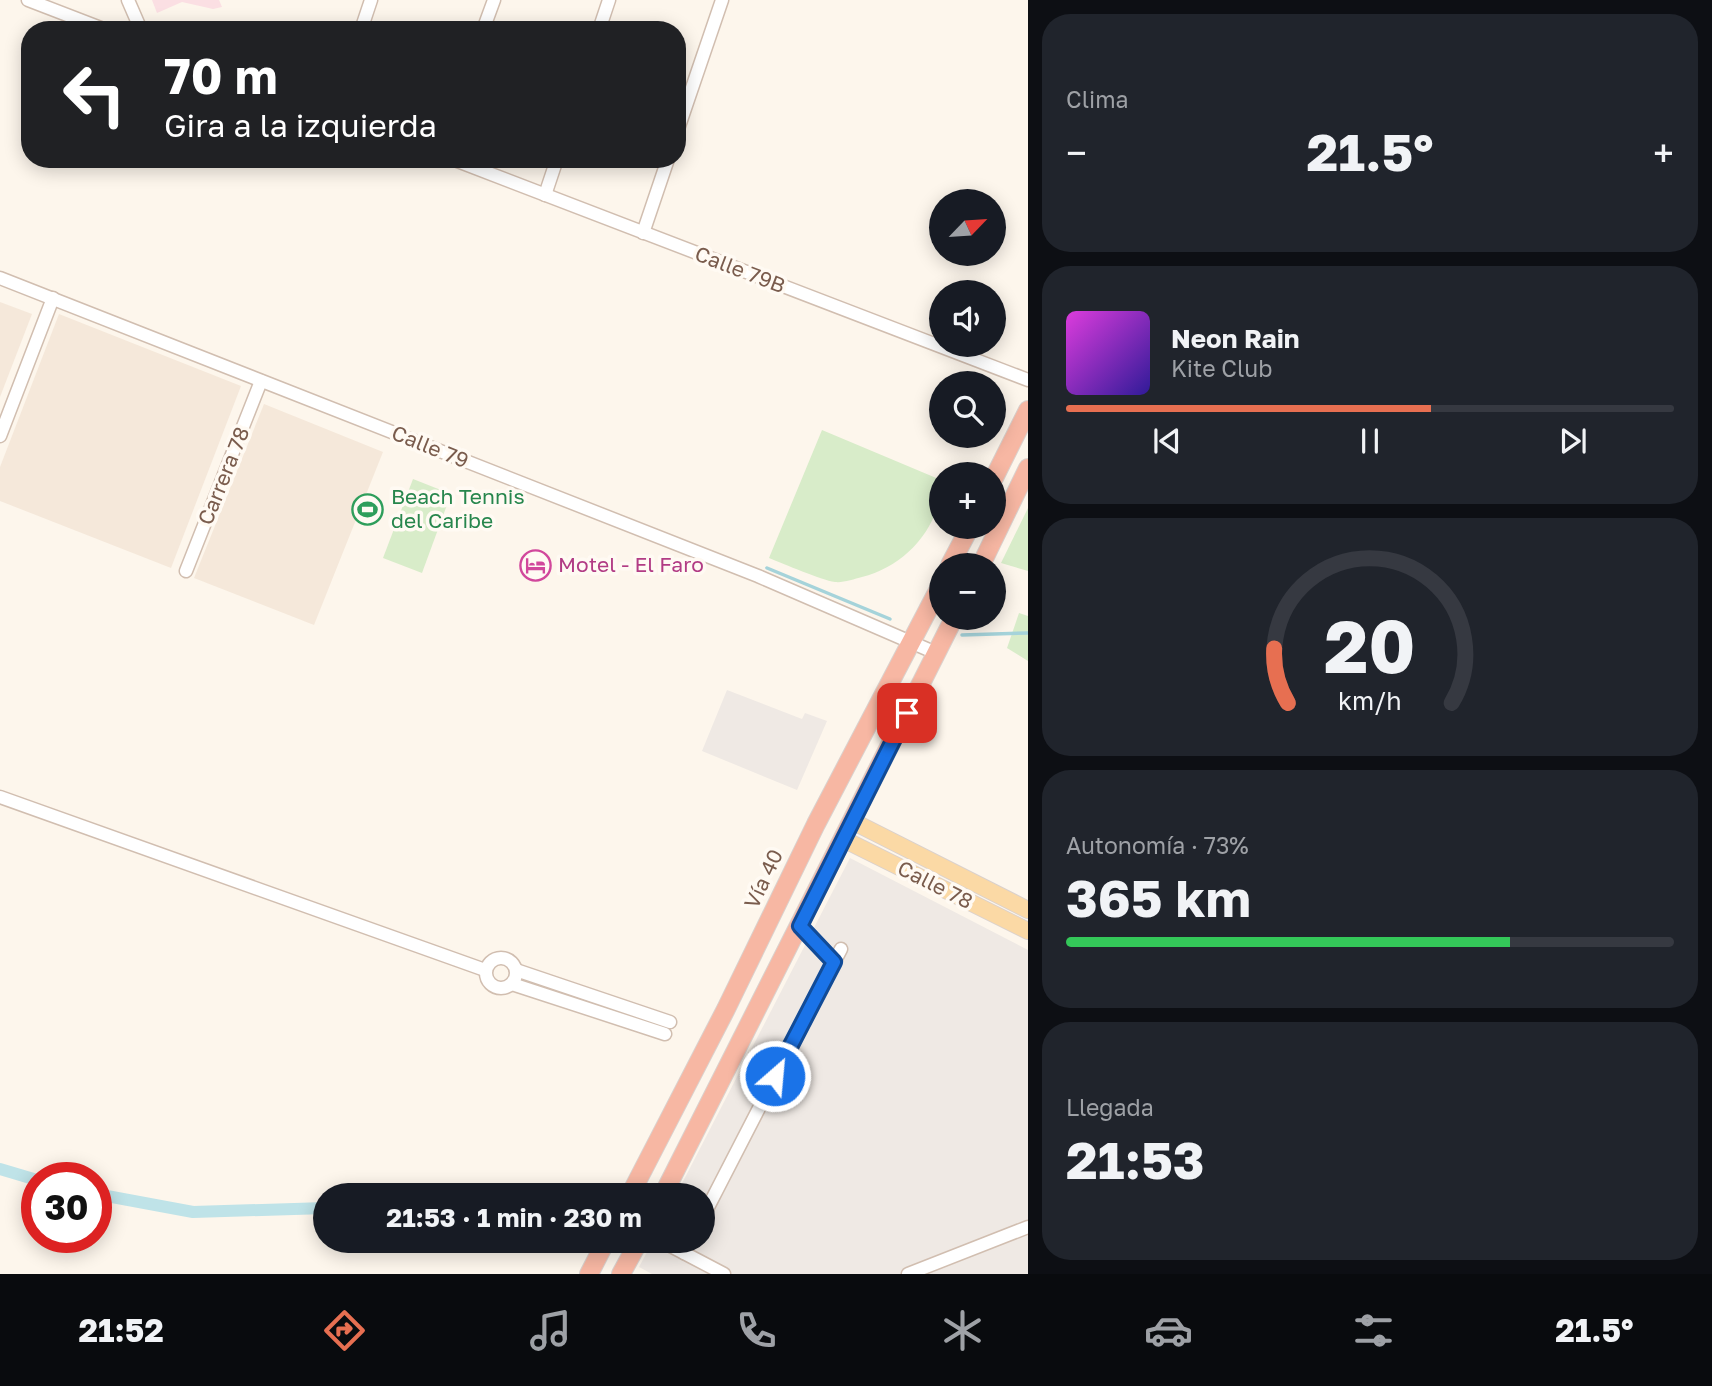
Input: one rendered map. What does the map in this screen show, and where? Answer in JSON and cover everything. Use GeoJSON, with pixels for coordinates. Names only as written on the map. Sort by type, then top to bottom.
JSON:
{"type":"FeatureCollection","features":[{"type":"Feature","properties":{"kind":"highway"},"geometry":{"type":"LineString","coordinates":[[1002,462],[1028,410]]}},
{"type":"Feature","properties":{"kind":"highway"},"geometry":{"type":"LineString","coordinates":[[987,553],[1028,468]]}},
{"type":"Feature","properties":{"kind":"highway","name":"Vía 40"},"geometry":{"type":"LineString","coordinates":[[642,1183],[816,824],[929,609]]}},
{"type":"Feature","properties":{"kind":"highway"},"geometry":{"type":"LineString","coordinates":[[669,1183],[805,931],[843,839],[948,630]]}},
{"type":"Feature","properties":{"kind":"highway"},"geometry":{"type":"LineString","coordinates":[[775,912],[805,931]]}},
{"type":"Feature","properties":{"kind":"highway"},"geometry":{"type":"LineString","coordinates":[[589,1274],[600,1253]]}},
{"type":"Feature","properties":{"kind":"highway"},"geometry":{"type":"LineString","coordinates":[[621,1274],[632,1253]]}},
{"type":"Feature","properties":{"kind":"main road","name":"Calle 78"},"geometry":{"type":"LineString","coordinates":[[852,821],[1028,910]]}},
{"type":"Feature","properties":{"kind":"main road","name":"Calle 78"},"geometry":{"type":"LineString","coordinates":[[843,839],[1028,931]]}},
{"type":"Feature","properties":{"kind":"street"},"geometry":{"type":"LineString","coordinates":[[28,0],[83,21]]}},
{"type":"Feature","properties":{"kind":"street"},"geometry":{"type":"LineString","coordinates":[[128,0],[137,21]]}},
{"type":"Feature","properties":{"kind":"street"},"geometry":{"type":"LineString","coordinates":[[364,21],[371,0]]}},
{"type":"Feature","properties":{"kind":"street"},"geometry":{"type":"LineString","coordinates":[[486,21],[494,0]]}},
{"type":"Feature","properties":{"kind":"street"},"geometry":{"type":"LineString","coordinates":[[602,21],[608,0]]}},
{"type":"Feature","properties":{"kind":"street"},"geometry":{"type":"LineString","coordinates":[[686,106],[722,0]]}},
{"type":"Feature","properties":{"kind":"street","name":"Calle 79B"},"geometry":{"type":"LineString","coordinates":[[475,168],[1028,380]]}},
{"type":"Feature","properties":{"kind":"street"},"geometry":{"type":"LineString","coordinates":[[545,195],[554,168]]}},
{"type":"Feature","properties":{"kind":"street"},"geometry":{"type":"LineString","coordinates":[[643,233],[665,168]]}},
{"type":"Feature","properties":{"kind":"street","name":"Calle 79"},"geometry":{"type":"LineString","coordinates":[[0,278],[758,576],[936,653]]}},
{"type":"Feature","properties":{"kind":"street"},"geometry":{"type":"LineString","coordinates":[[0,436],[53,298]]}},
{"type":"Feature","properties":{"kind":"street","name":"Carrera 78"},"geometry":{"type":"LineString","coordinates":[[186,571],[261,381]]}},
{"type":"Feature","properties":{"kind":"street"},"geometry":{"type":"LineString","coordinates":[[0,797],[485,970]]}},
{"type":"Feature","properties":{"kind":"street"},"geometry":{"type":"LineString","coordinates":[[805,931],[834,962]]}},
{"type":"Feature","properties":{"kind":"street"},"geometry":{"type":"LineString","coordinates":[[715,1194],[841,948]]}},
{"type":"Feature","properties":{"kind":"street"},"geometry":{"type":"LineString","coordinates":[[512,984],[516,970],[511,961],[498,957],[489,962],[485,970],[487,980],[494,987],[503,988],[512,984],[667,1028],[516,970]]}},
{"type":"Feature","properties":{"kind":"street"},"geometry":{"type":"LineString","coordinates":[[908,1274],[1028,1227]]}},
{"type":"Feature","properties":{"kind":"street"},"geometry":{"type":"LineString","coordinates":[[684,1253],[724,1274]]}},
{"type":"Feature","properties":{"kind":"shaded area"},"geometry":{"type":"Polygon","coordinates":[[[152,0],[219,0],[222,7],[213,9],[182,2],[157,13],[152,0]]]}},
{"type":"Feature","properties":{"kind":"shaded area"},"geometry":{"type":"Polygon","coordinates":[[[0,302],[32,314],[0,397],[0,302]]]}},
{"type":"Feature","properties":{"kind":"shaded area"},"geometry":{"type":"Polygon","coordinates":[[[59,314],[241,386],[171,568],[0,501],[0,467],[59,314]]]}},
{"type":"Feature","properties":{"kind":"shaded area"},"geometry":{"type":"Polygon","coordinates":[[[264,404],[383,452],[314,625],[194,578],[264,404]]]}},
{"type":"Feature","properties":{"kind":"shaded area"},"geometry":{"type":"Polygon","coordinates":[[[727,690],[802,719],[805,713],[827,721],[797,790],[702,751],[727,690]]]}},
{"type":"Feature","properties":{"kind":"shaded area"},"geometry":{"type":"Polygon","coordinates":[[[850,858],[1028,950],[1028,1274],[652,1274],[639,1267],[647,1253],[715,1253],[715,1183],[682,1183],[850,858]]]}},
{"type":"Feature","properties":{"kind":"green space"},"geometry":{"type":"Polygon","coordinates":[[[822,430],[929,475],[928,528],[907,554],[878,572],[835,582],[769,558],[822,430]]]}},
{"type":"Feature","properties":{"kind":"green space"},"geometry":{"type":"Polygon","coordinates":[[[413,479],[451,494],[422,573],[383,558],[413,479]]]}},
{"type":"Feature","properties":{"kind":"green space"},"geometry":{"type":"Polygon","coordinates":[[[1028,508],[1028,571],[1006,564],[1006,553],[1028,508]]]}},
{"type":"Feature","properties":{"kind":"green space"},"geometry":{"type":"Polygon","coordinates":[[[1019,613],[1028,616],[1028,661],[1007,648],[1019,613]]]}},
{"type":"Feature","properties":{"kind":"waterway"},"geometry":{"type":"LineString","coordinates":[[767,568],[890,619]]}},
{"type":"Feature","properties":{"kind":"waterway"},"geometry":{"type":"LineString","coordinates":[[962,635],[1028,633]]}},
{"type":"Feature","properties":{"kind":"waterway"},"geometry":{"type":"LineString","coordinates":[[0,1169],[21,1175]]}},
{"type":"Feature","properties":{"kind":"waterway"},"geometry":{"type":"LineString","coordinates":[[112,1197],[193,1212],[313,1208]]}},
{"type":"Feature","properties":{"kind":"place","name":"Beach Tennis del Caribe"},"geometry":{"type":"Point","coordinates":[368,509]}},
{"type":"Feature","properties":{"kind":"place","name":"Motel - El Faro"},"geometry":{"type":"Point","coordinates":[535,565]}},
{"type":"Feature","properties":{"kind":"route"},"geometry":{"type":"LineString","coordinates":[[775,1076],[834,962],[800,926],[907,713]]}}]}
